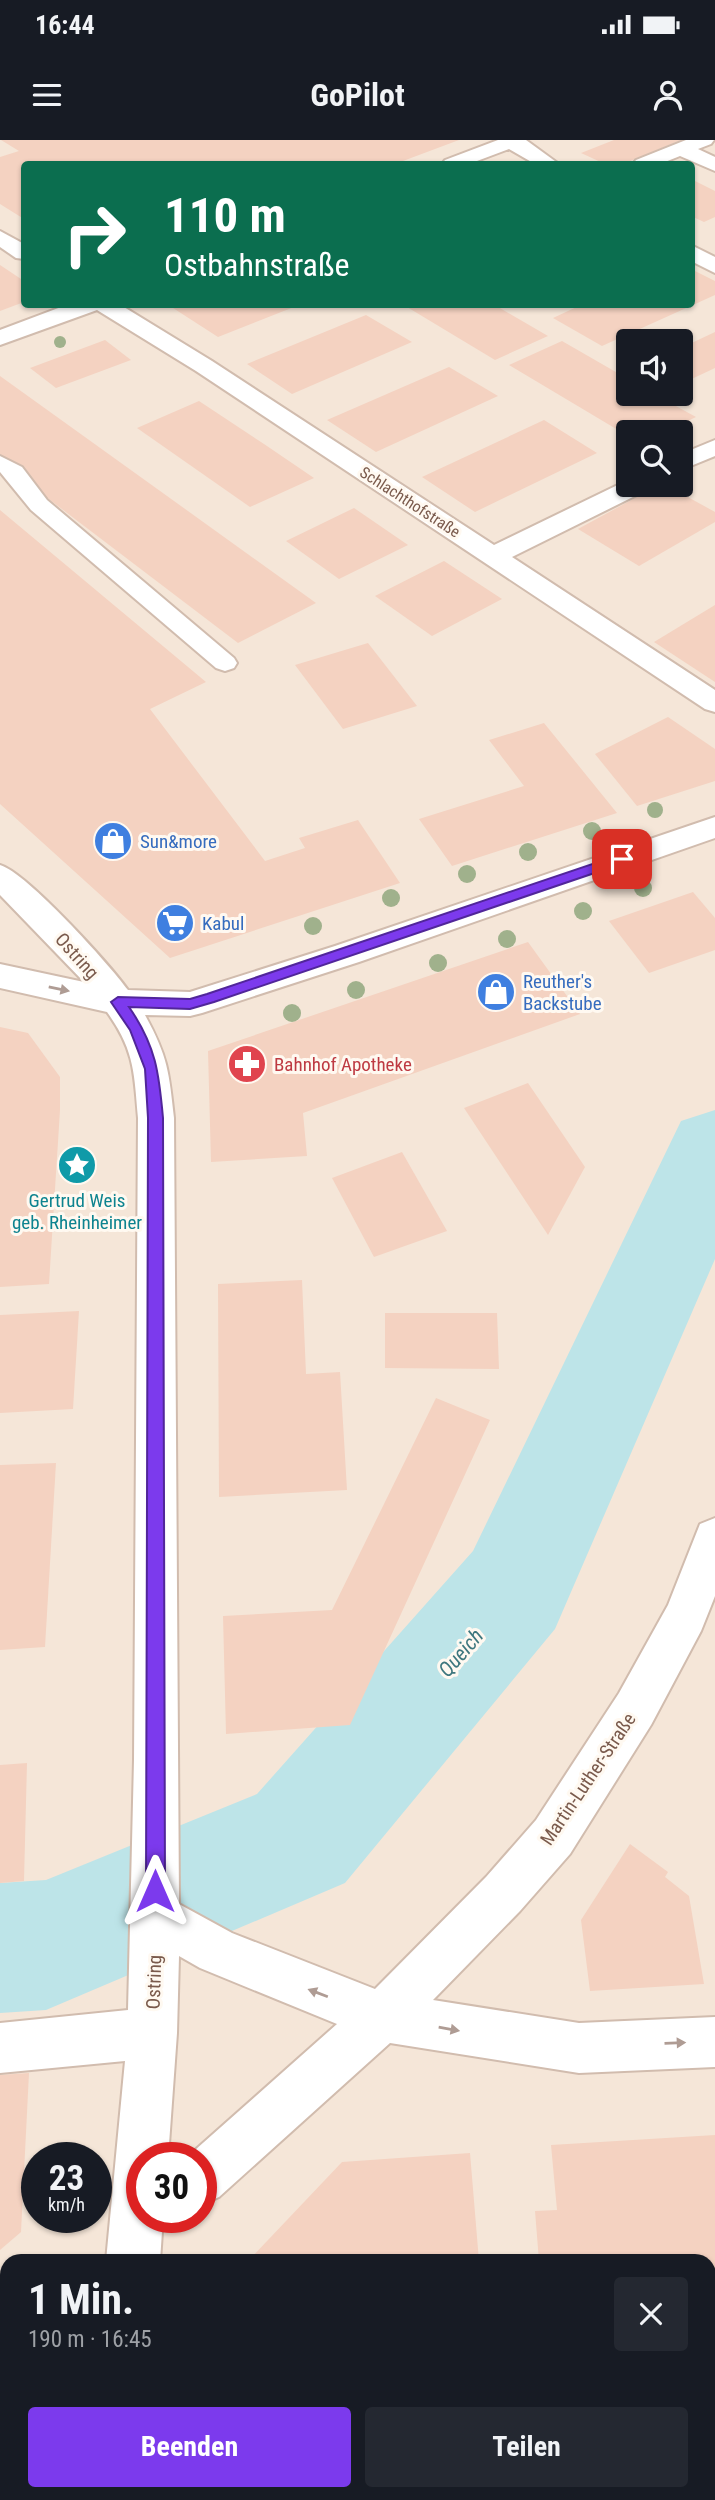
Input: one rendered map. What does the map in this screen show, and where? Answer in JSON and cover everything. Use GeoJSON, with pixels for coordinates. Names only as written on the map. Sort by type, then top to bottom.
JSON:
{"type":"FeatureCollection","features":[{"type":"Feature","properties":{"kind":"street"},"geometry":{"type":"LineString","coordinates":[[651,161],[704,140]]}},
{"type":"Feature","properties":{"kind":"street"},"geometry":{"type":"LineString","coordinates":[[460,161],[514,141],[544,161]]}},
{"type":"Feature","properties":{"kind":"street"},"geometry":{"type":"LineString","coordinates":[[681,149],[715,165]]}},
{"type":"Feature","properties":{"kind":"street"},"geometry":{"type":"LineString","coordinates":[[0,237],[21,251]]}},
{"type":"Feature","properties":{"kind":"street"},"geometry":{"type":"LineString","coordinates":[[695,254],[715,266]]}},
{"type":"Feature","properties":{"kind":"street"},"geometry":{"type":"LineString","coordinates":[[0,338],[80,308]]}},
{"type":"Feature","properties":{"kind":"street","name":"Schlachthofstraße"},"geometry":{"type":"LineString","coordinates":[[110,308],[204,366],[715,703]]}},
{"type":"Feature","properties":{"kind":"street"},"geometry":{"type":"LineString","coordinates":[[693,457],[715,447]]}},
{"type":"Feature","properties":{"kind":"street"},"geometry":{"type":"LineString","coordinates":[[493,556],[616,496]]}},
{"type":"Feature","properties":{"kind":"street"},"geometry":{"type":"LineString","coordinates":[[0,976],[118,1002],[180,1004],[209,999],[715,827]]}},
{"type":"Feature","properties":{"kind":"street","name":"Ostring"},"geometry":{"type":"LineString","coordinates":[[0,876],[69,946],[118,1002],[136,1028],[152,1069],[156,1118],[155,1917],[152,2034],[134,2244]]}},
{"type":"Feature","properties":{"kind":"street","name":"Martin-Luther-Straße"},"geometry":{"type":"LineString","coordinates":[[217,2165],[382,2017],[503,1894],[553,1837],[628,1719],[686,1616],[715,1538]]}},
{"type":"Feature","properties":{"kind":"street"},"geometry":{"type":"LineString","coordinates":[[155,1917],[228,1956],[382,2017],[579,2048],[715,2042]]}},
{"type":"Feature","properties":{"kind":"street"},"geometry":{"type":"LineString","coordinates":[[0,2048],[152,2034]]}},
{"type":"Feature","properties":{"kind":"lane"},"geometry":{"type":"LineString","coordinates":[[0,462],[14,472],[39,505],[225,663]]}},
{"type":"Feature","properties":{"kind":"shaded area"},"geometry":{"type":"Polygon","coordinates":[[[0,140],[715,140],[715,2254],[0,2254],[0,140]]]}},
{"type":"Feature","properties":{"kind":"building"},"geometry":{"type":"Polygon","coordinates":[[[1,140],[459,140],[403,161],[21,161],[21,217],[0,204],[0,157],[19,151],[1,140]]]}},
{"type":"Feature","properties":{"kind":"building"},"geometry":{"type":"Polygon","coordinates":[[[614,140],[681,140],[630,161],[598,161],[581,153],[614,140]]]}},
{"type":"Feature","properties":{"kind":"building"},"geometry":{"type":"Polygon","coordinates":[[[695,181],[715,191],[715,217],[704,222],[695,218],[695,181]]]}},
{"type":"Feature","properties":{"kind":"building"},"geometry":{"type":"Polygon","coordinates":[[[0,265],[21,279],[21,303],[0,311],[0,265]]]}},
{"type":"Feature","properties":{"kind":"building"},"geometry":{"type":"Polygon","coordinates":[[[695,271],[715,281],[715,295],[695,304],[695,271]]]}},
{"type":"Feature","properties":{"kind":"building"},"geometry":{"type":"Polygon","coordinates":[[[173,308],[291,308],[218,337],[173,308]]]}},
{"type":"Feature","properties":{"kind":"building"},"geometry":{"type":"Polygon","coordinates":[[[409,308],[500,308],[548,336],[495,360],[409,308]]]}},
{"type":"Feature","properties":{"kind":"building"},"geometry":{"type":"Polygon","coordinates":[[[574,308],[686,308],[640,329],[616,329],[616,340],[602,346],[553,318],[574,308]]]}},
{"type":"Feature","properties":{"kind":"building"},"geometry":{"type":"Polygon","coordinates":[[[366,315],[412,342],[292,394],[247,364],[366,315]]]}},
{"type":"Feature","properties":{"kind":"building"},"geometry":{"type":"Polygon","coordinates":[[[715,332],[715,368],[693,378],[693,342],[715,332]]]}},
{"type":"Feature","properties":{"kind":"building"},"geometry":{"type":"Polygon","coordinates":[[[105,340],[131,360],[56,388],[30,368],[105,340]]]}},
{"type":"Feature","properties":{"kind":"building"},"geometry":{"type":"Polygon","coordinates":[[[562,341],[616,372],[616,406],[676,406],[696,417],[690,420],[616,420],[616,429],[509,365],[562,341]]]}},
{"type":"Feature","properties":{"kind":"building"},"geometry":{"type":"Polygon","coordinates":[[[449,367],[498,396],[376,452],[327,420],[449,367]]]}},
{"type":"Feature","properties":{"kind":"building"},"geometry":{"type":"Polygon","coordinates":[[[0,376],[316,603],[238,643],[0,462],[0,376]]]}},
{"type":"Feature","properties":{"kind":"building"},"geometry":{"type":"Polygon","coordinates":[[[199,401],[314,478],[250,507],[137,428],[199,401]]]}},
{"type":"Feature","properties":{"kind":"building"},"geometry":{"type":"Polygon","coordinates":[[[544,420],[597,453],[475,512],[422,477],[544,420]]]}},
{"type":"Feature","properties":{"kind":"building"},"geometry":{"type":"Polygon","coordinates":[[[637,497],[688,497],[715,512],[715,522],[639,566],[578,529],[637,497]]]}},
{"type":"Feature","properties":{"kind":"building"},"geometry":{"type":"Polygon","coordinates":[[[354,508],[408,545],[339,579],[286,541],[354,508]]]}},
{"type":"Feature","properties":{"kind":"building"},"geometry":{"type":"Polygon","coordinates":[[[0,510],[206,682],[150,709],[265,861],[305,848],[299,838],[358,820],[400,883],[170,958],[0,804],[0,510]]]}},
{"type":"Feature","properties":{"kind":"building"},"geometry":{"type":"Polygon","coordinates":[[[444,561],[502,599],[432,636],[375,596],[444,561]]]}},
{"type":"Feature","properties":{"kind":"building"},"geometry":{"type":"Polygon","coordinates":[[[715,605],[715,682],[654,642],[715,605]]]}},
{"type":"Feature","properties":{"kind":"building"},"geometry":{"type":"Polygon","coordinates":[[[368,643],[417,706],[343,729],[295,665],[368,643]]]}},
{"type":"Feature","properties":{"kind":"building"},"geometry":{"type":"Polygon","coordinates":[[[668,717],[715,749],[715,781],[637,806],[595,754],[668,717]]]}},
{"type":"Feature","properties":{"kind":"building"},"geometry":{"type":"Polygon","coordinates":[[[544,723],[617,813],[452,866],[419,819],[524,786],[489,740],[544,723]]]}},
{"type":"Feature","properties":{"kind":"building"},"geometry":{"type":"Polygon","coordinates":[[[693,892],[715,918],[715,950],[649,973],[609,921],[693,892]]]}},
{"type":"Feature","properties":{"kind":"building"},"geometry":{"type":"Polygon","coordinates":[[[528,942],[580,1014],[303,1113],[307,1156],[211,1162],[208,1051],[528,942]]]}},
{"type":"Feature","properties":{"kind":"building"},"geometry":{"type":"Polygon","coordinates":[[[0,1027],[28,1033],[60,1077],[49,1284],[0,1287],[0,1027]]]}},
{"type":"Feature","properties":{"kind":"building"},"geometry":{"type":"Polygon","coordinates":[[[528,1083],[585,1167],[548,1235],[464,1108],[528,1083]]]}},
{"type":"Feature","properties":{"kind":"building"},"geometry":{"type":"Polygon","coordinates":[[[402,1152],[447,1231],[374,1257],[332,1178],[402,1152]]]}},
{"type":"Feature","properties":{"kind":"building"},"geometry":{"type":"Polygon","coordinates":[[[302,1280],[306,1374],[340,1372],[347,1490],[219,1497],[218,1284],[302,1280]]]}},
{"type":"Feature","properties":{"kind":"building"},"geometry":{"type":"Polygon","coordinates":[[[79,1311],[73,1409],[0,1413],[0,1315],[79,1311]]]}},
{"type":"Feature","properties":{"kind":"building"},"geometry":{"type":"Polygon","coordinates":[[[385,1313],[497,1313],[499,1369],[385,1368],[385,1313]]]}},
{"type":"Feature","properties":{"kind":"building"},"geometry":{"type":"Polygon","coordinates":[[[436,1398],[490,1420],[350,1725],[226,1734],[223,1616],[332,1610],[436,1398]]]}},
{"type":"Feature","properties":{"kind":"building"},"geometry":{"type":"Polygon","coordinates":[[[56,1463],[45,1647],[0,1650],[0,1465],[56,1463]]]}},
{"type":"Feature","properties":{"kind":"building"},"geometry":{"type":"Polygon","coordinates":[[[27,1763],[24,1881],[0,1883],[0,1765],[27,1763]]]}},
{"type":"Feature","properties":{"kind":"building"},"geometry":{"type":"Polygon","coordinates":[[[630,1844],[668,1872],[665,1877],[689,1896],[704,1984],[590,1991],[581,1920],[630,1844]]]}},
{"type":"Feature","properties":{"kind":"building"},"geometry":{"type":"Polygon","coordinates":[[[29,2073],[26,2142],[21,2142],[21,2232],[0,2250],[0,2075],[29,2073]]]}},
{"type":"Feature","properties":{"kind":"building"},"geometry":{"type":"Polygon","coordinates":[[[715,2135],[715,2254],[538,2254],[535,2211],[557,2210],[551,2145],[715,2135]]]}},
{"type":"Feature","properties":{"kind":"building"},"geometry":{"type":"Polygon","coordinates":[[[470,2153],[478,2254],[255,2254],[342,2162],[470,2153]]]}},
{"type":"Feature","properties":{"kind":"waterway","name":"Queich"},"geometry":{"type":"LineString","coordinates":[[0,1948],[46,1945],[301,1839],[514,1590],[715,1148]]}},
{"type":"Feature","properties":{"kind":"place","name":"Sun&more"},"geometry":{"type":"Point","coordinates":[113,841]}},
{"type":"Feature","properties":{"kind":"place","name":"Kabul"},"geometry":{"type":"Point","coordinates":[175,923]}},
{"type":"Feature","properties":{"kind":"place","name":"Reuther's Backstube"},"geometry":{"type":"Point","coordinates":[496,992]}},
{"type":"Feature","properties":{"kind":"place","name":"Bahnhof Apotheke"},"geometry":{"type":"Point","coordinates":[247,1064]}},
{"type":"Feature","properties":{"kind":"place","name":"Gertrud Weis geb. Rheinheimer"},"geometry":{"type":"Point","coordinates":[77,1165]}},
{"type":"Feature","properties":{"kind":"route"},"geometry":{"type":"LineString","coordinates":[[155,1891],[156,1118],[152,1069],[136,1028],[118,1002],[160,1005],[190,1004],[209,999],[622,859]]}}]}
